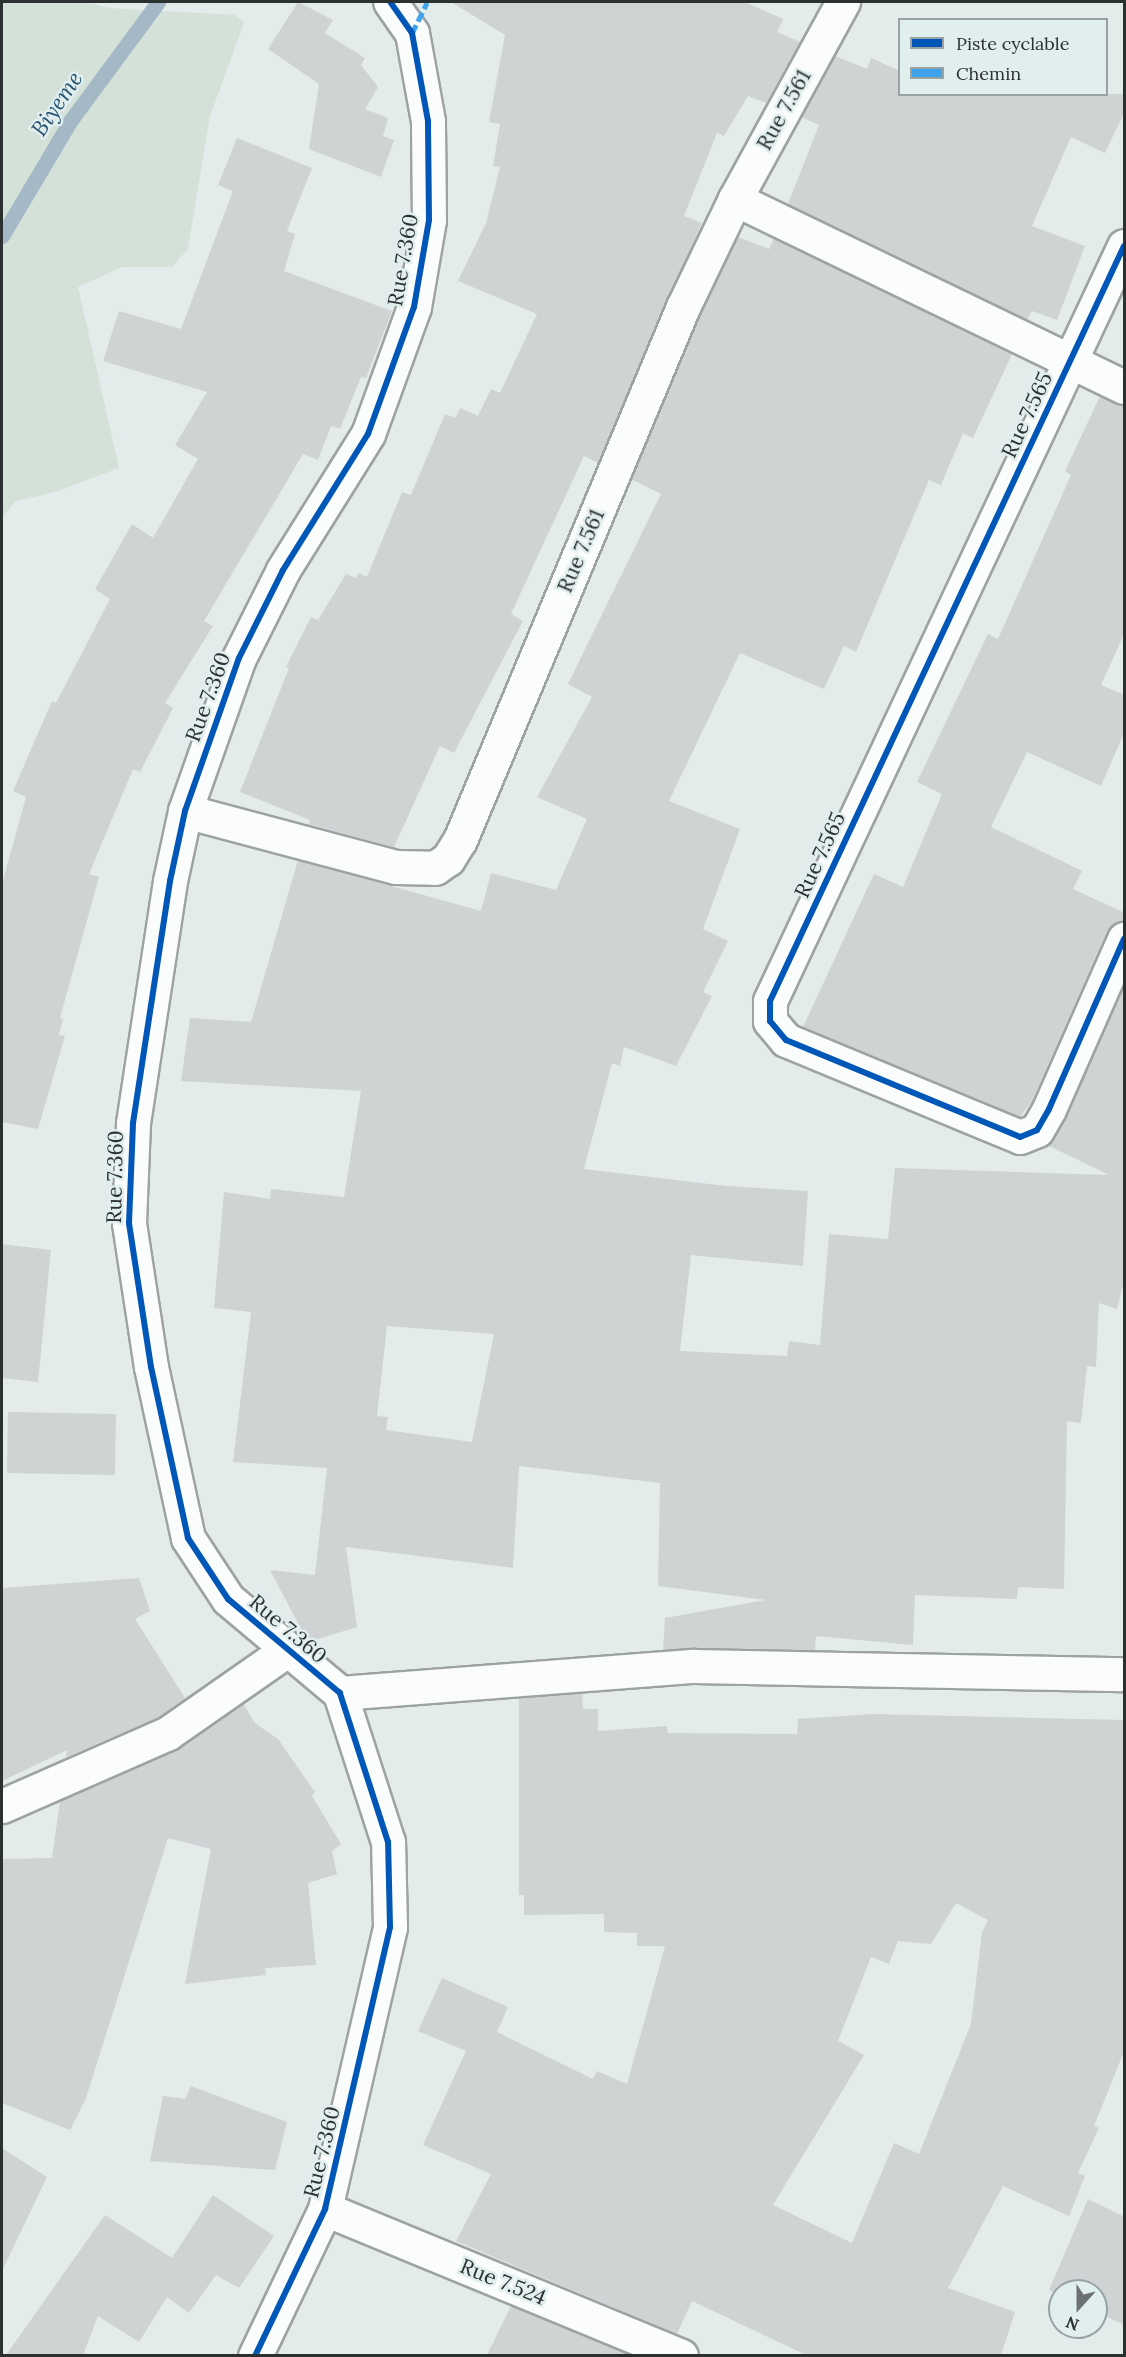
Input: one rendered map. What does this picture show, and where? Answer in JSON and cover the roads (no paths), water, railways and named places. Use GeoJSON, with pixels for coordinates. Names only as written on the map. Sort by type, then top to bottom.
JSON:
{"type":"FeatureCollection","features":[{"type":"Feature","properties":{"kind":"street","name":"Rue 7.360"},"geometry":{"type":"LineString","coordinates":[[255,2355],[325,2209],[390,1927],[388,1842],[340,1693],[228,1599],[188,1538],[151,1367],[129,1223],[133,1123],[170,881],[186,811],[239,658],[283,570],[368,434],[414,307],[429,220],[428,121],[412,33],[390,2]]}},
{"type":"Feature","properties":{"kind":"street","name":"Rue 7.561"},"geometry":{"type":"LineString","coordinates":[[186,811],[396,867],[435,868],[448,859],[460,840],[683,307],[735,199],[843,2]]}},
{"type":"Feature","properties":{"kind":"street"},"geometry":{"type":"LineString","coordinates":[[735,199],[1125,387]]}},
{"type":"Feature","properties":{"kind":"street","name":"Rue 7.565"},"geometry":{"type":"LineString","coordinates":[[1125,246],[770,1001],[770,1021],[786,1040],[1020,1137],[1036,1131],[1049,1109],[1125,939]]}},
{"type":"Feature","properties":{"kind":"street"},"geometry":{"type":"LineString","coordinates":[[2,1806],[168,1733],[287,1650]]}},
{"type":"Feature","properties":{"kind":"street"},"geometry":{"type":"LineString","coordinates":[[340,1693],[694,1666],[1125,1674]]}},
{"type":"Feature","properties":{"kind":"street","name":"Rue 7.524"},"geometry":{"type":"LineString","coordinates":[[325,2209],[681,2355]]}},
{"type":"Feature","properties":{"kind":"waterway","name":"Biyeme"},"geometry":{"type":"LineString","coordinates":[[2,236],[71,120],[158,2]]}}]}
